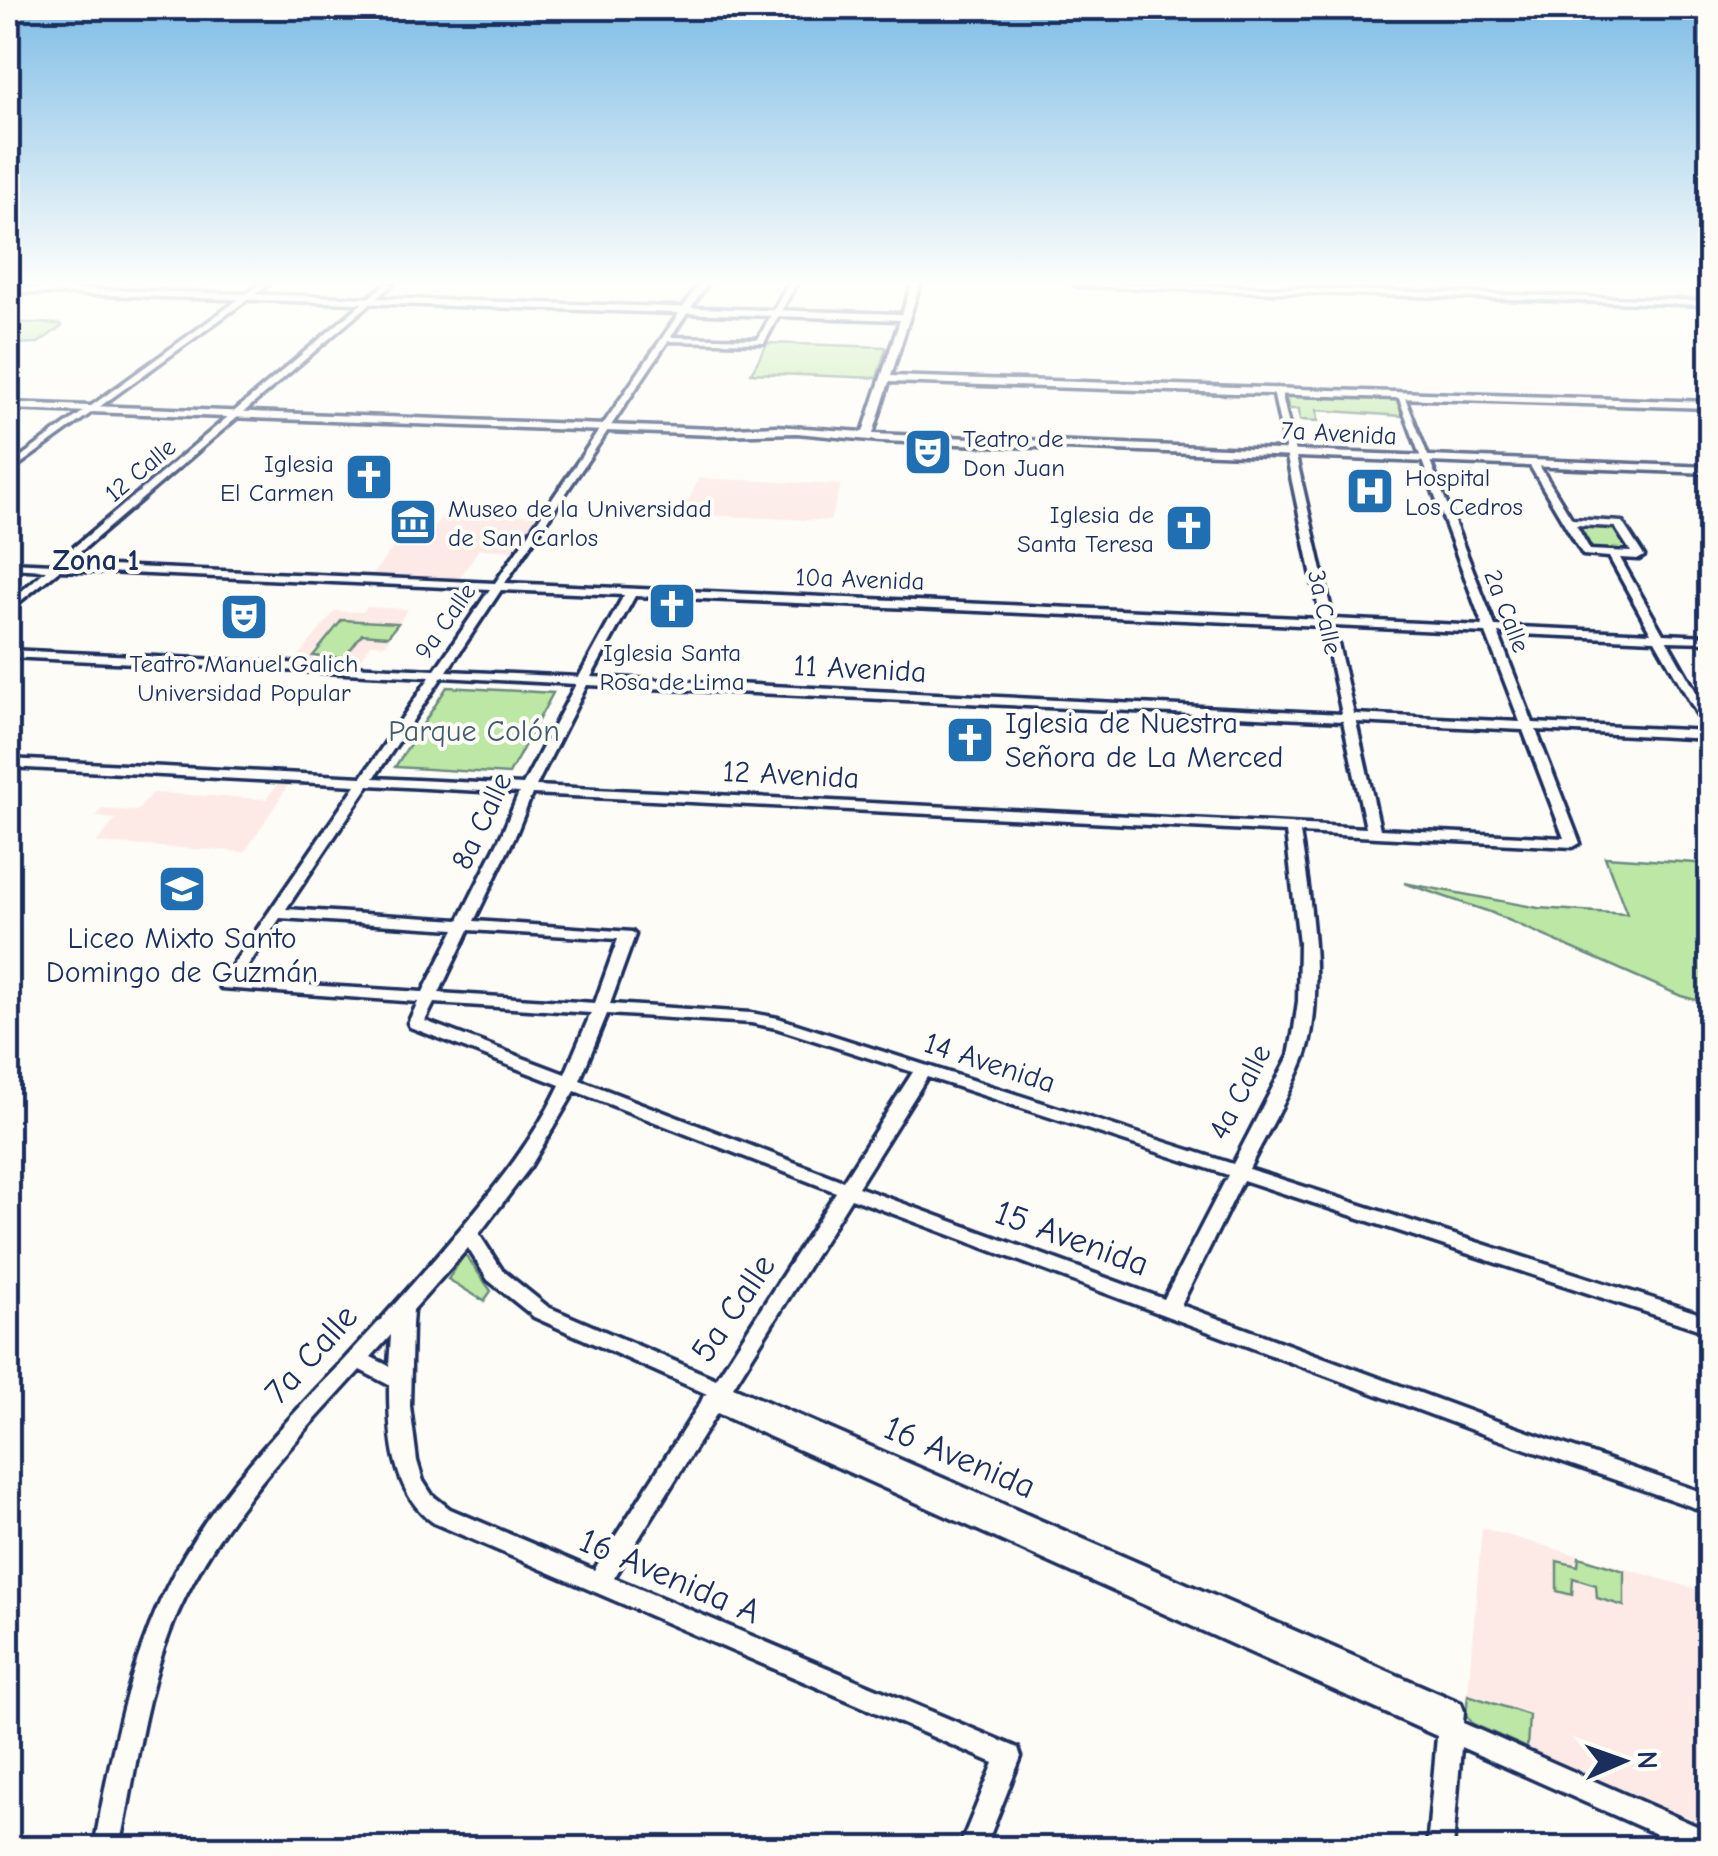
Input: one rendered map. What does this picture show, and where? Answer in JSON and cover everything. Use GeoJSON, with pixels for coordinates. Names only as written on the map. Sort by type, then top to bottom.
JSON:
{"type":"FeatureCollection","features":[{"type":"Feature","properties":{"kind":"main road"},"geometry":{"type":"LineString","coordinates":[[867,435],[888,371]]}},
{"type":"Feature","properties":{"kind":"main road"},"geometry":{"type":"LineString","coordinates":[[885,379],[1710,404]]}},
{"type":"Feature","properties":{"kind":"main road","name":"7a Avenida"},"geometry":{"type":"LineString","coordinates":[[8,406],[714,432],[763,427],[867,435],[1710,470]]}},
{"type":"Feature","properties":{"kind":"street"},"geometry":{"type":"LineString","coordinates":[[8,470],[146,371]]}},
{"type":"Feature","properties":{"kind":"street","name":"12 Calle"},"geometry":{"type":"LineString","coordinates":[[8,608],[287,371]]}},
{"type":"Feature","properties":{"kind":"street","name":"9a Calle"},"geometry":{"type":"LineString","coordinates":[[227,985],[645,371]]}},
{"type":"Feature","properties":{"kind":"street","name":"3a Calle"},"geometry":{"type":"LineString","coordinates":[[1277,392],[1374,834]]}},
{"type":"Feature","properties":{"kind":"street","name":"2a Calle"},"geometry":{"type":"LineString","coordinates":[[1400,395],[1572,843]]}},
{"type":"Feature","properties":{"kind":"street"},"geometry":{"type":"LineString","coordinates":[[1534,464],[1567,522],[1587,554],[1640,556],[1618,524],[1567,522]]}},
{"type":"Feature","properties":{"kind":"street"},"geometry":{"type":"LineString","coordinates":[[1613,555],[1710,726]]}},
{"type":"Feature","properties":{"kind":"street","name":"10a Avenida"},"geometry":{"type":"LineString","coordinates":[[8,565],[1710,639]]}},
{"type":"Feature","properties":{"kind":"street","name":"8a Calle"},"geometry":{"type":"LineString","coordinates":[[416,1023],[530,789],[536,769],[631,592]]}},
{"type":"Feature","properties":{"kind":"street","name":"11 Avenida"},"geometry":{"type":"LineString","coordinates":[[8,653],[1710,735]]}},
{"type":"Feature","properties":{"kind":"street","name":"12 Avenida"},"geometry":{"type":"LineString","coordinates":[[8,762],[1572,843]]}},
{"type":"Feature","properties":{"kind":"street","name":"4a Calle"},"geometry":{"type":"LineString","coordinates":[[1169,1309],[1297,1056],[1304,1026],[1304,937],[1292,829]]}},
{"type":"Feature","properties":{"kind":"street"},"geometry":{"type":"LineString","coordinates":[[275,913],[464,924]]}},
{"type":"Feature","properties":{"kind":"street","name":"7a Calle"},"geometry":{"type":"LineString","coordinates":[[107,1848],[146,1672],[163,1620],[236,1495],[296,1421],[357,1359],[468,1232],[533,1150],[571,1083],[627,935],[464,924]]}},
{"type":"Feature","properties":{"kind":"street","name":"14 Avenida"},"geometry":{"type":"LineString","coordinates":[[227,985],[764,1020],[1710,1325]]}},
{"type":"Feature","properties":{"kind":"street","name":"15 Avenida"},"geometry":{"type":"LineString","coordinates":[[416,1023],[848,1190],[1710,1504]]}},
{"type":"Feature","properties":{"kind":"street","name":"5a Calle"},"geometry":{"type":"LineString","coordinates":[[599,1582],[922,1071]]}},
{"type":"Feature","properties":{"kind":"street","name":"16 Avenida"},"geometry":{"type":"LineString","coordinates":[[468,1232],[495,1275],[541,1312],[714,1396],[1451,1720],[1710,1845]]}},
{"type":"Feature","properties":{"kind":"street","name":"16 Avenida A"},"geometry":{"type":"LineString","coordinates":[[404,1304],[396,1380],[411,1477],[424,1502],[442,1516],[1010,1758],[972,1848]]}},
{"type":"Feature","properties":{"kind":"street"},"geometry":{"type":"LineString","coordinates":[[357,1359],[396,1380]]}},
{"type":"Feature","properties":{"kind":"street"},"geometry":{"type":"LineString","coordinates":[[1440,1848],[1451,1720]]}},
{"type":"Feature","properties":{"kind":"shaded area"},"geometry":{"type":"Polygon","coordinates":[[[699,478],[841,485],[830,521],[682,514],[699,478]]]}},
{"type":"Feature","properties":{"kind":"shaded area"},"geometry":{"type":"Polygon","coordinates":[[[445,512],[543,516],[519,551],[479,549],[457,582],[370,578],[395,545],[419,546],[445,512]]]}},
{"type":"Feature","properties":{"kind":"shaded area"},"geometry":{"type":"Polygon","coordinates":[[[367,607],[408,609],[385,645],[371,644],[355,667],[292,664],[335,611],[362,612],[367,607]]]}},
{"type":"Feature","properties":{"kind":"shaded area"},"geometry":{"type":"Polygon","coordinates":[[[278,783],[289,784],[245,852],[96,843],[116,819],[96,817],[102,809],[137,811],[153,793],[266,799],[278,783]]]}},
{"type":"Feature","properties":{"kind":"shaded area"},"geometry":{"type":"Polygon","coordinates":[[[1482,1528],[1710,1593],[1710,1827],[1473,1724],[1466,1715],[1482,1528]]]}},
{"type":"Feature","properties":{"kind":"green space"},"geometry":{"type":"Polygon","coordinates":[[[752,371],[879,371],[877,378],[752,371]]]}},
{"type":"Feature","properties":{"kind":"green space"},"geometry":{"type":"Polygon","coordinates":[[[1285,394],[1396,398],[1403,416],[1317,410],[1318,421],[1300,420],[1299,409],[1289,409],[1285,394]]]}},
{"type":"Feature","properties":{"kind":"green space"},"geometry":{"type":"Polygon","coordinates":[[[1579,525],[1616,527],[1632,553],[1594,551],[1579,525]]]}},
{"type":"Feature","properties":{"kind":"green space"},"geometry":{"type":"Polygon","coordinates":[[[342,620],[398,623],[388,636],[362,634],[344,658],[313,656],[342,620]]]}},
{"type":"Feature","properties":{"kind":"green space","name":"Parque Colón"},"geometry":{"type":"Polygon","coordinates":[[[447,687],[553,693],[509,774],[395,767],[447,687]]]}},
{"type":"Feature","properties":{"kind":"green space"},"geometry":{"type":"Polygon","coordinates":[[[1605,857],[1710,864],[1710,1004],[1681,996],[1490,912],[1404,883],[1538,908],[1627,914],[1605,857]]]}},
{"type":"Feature","properties":{"kind":"green space"},"geometry":{"type":"Polygon","coordinates":[[[465,1254],[491,1291],[484,1301],[448,1279],[465,1254]]]}},
{"type":"Feature","properties":{"kind":"green space"},"geometry":{"type":"Polygon","coordinates":[[[1579,1557],[1624,1571],[1624,1606],[1597,1598],[1596,1585],[1573,1578],[1572,1595],[1557,1591],[1557,1561],[1578,1566],[1579,1557]]]}},
{"type":"Feature","properties":{"kind":"green space"},"geometry":{"type":"Polygon","coordinates":[[[1468,1695],[1529,1715],[1527,1748],[1473,1724],[1466,1715],[1468,1695]]]}},
{"type":"Feature","properties":{"kind":"place","name":"Teatro de Don Juan"},"geometry":{"type":"Point","coordinates":[928,452]}},
{"type":"Feature","properties":{"kind":"place","name":"Iglesia El Carmen"},"geometry":{"type":"Point","coordinates":[369,477]}},
{"type":"Feature","properties":{"kind":"place","name":"Hospital Los Cedros"},"geometry":{"type":"Point","coordinates":[1370,491]}},
{"type":"Feature","properties":{"kind":"place","name":"Museo de la Universidad de San Carlos"},"geometry":{"type":"Point","coordinates":[413,522]}},
{"type":"Feature","properties":{"kind":"place","name":"Iglesia de Santa Teresa"},"geometry":{"type":"Point","coordinates":[1189,528]}},
{"type":"Feature","properties":{"kind":"place","name":"Iglesia Santa Rosa de Lima"},"geometry":{"type":"Point","coordinates":[672,606]}},
{"type":"Feature","properties":{"kind":"place","name":"Teatro Manuel Galich Universidad Popular"},"geometry":{"type":"Point","coordinates":[244,617]}},
{"type":"Feature","properties":{"kind":"place","name":"Iglesia de Nuestra Señora de La Merced"},"geometry":{"type":"Point","coordinates":[970,740]}},
{"type":"Feature","properties":{"kind":"place","name":"Liceo Mixto Santo Domingo de Guzmán"},"geometry":{"type":"Point","coordinates":[182,889]}},
{"type":"Feature","properties":{"kind":"district","name":"Zona 1"},"geometry":{"type":"Point","coordinates":[96,560]}}]}
